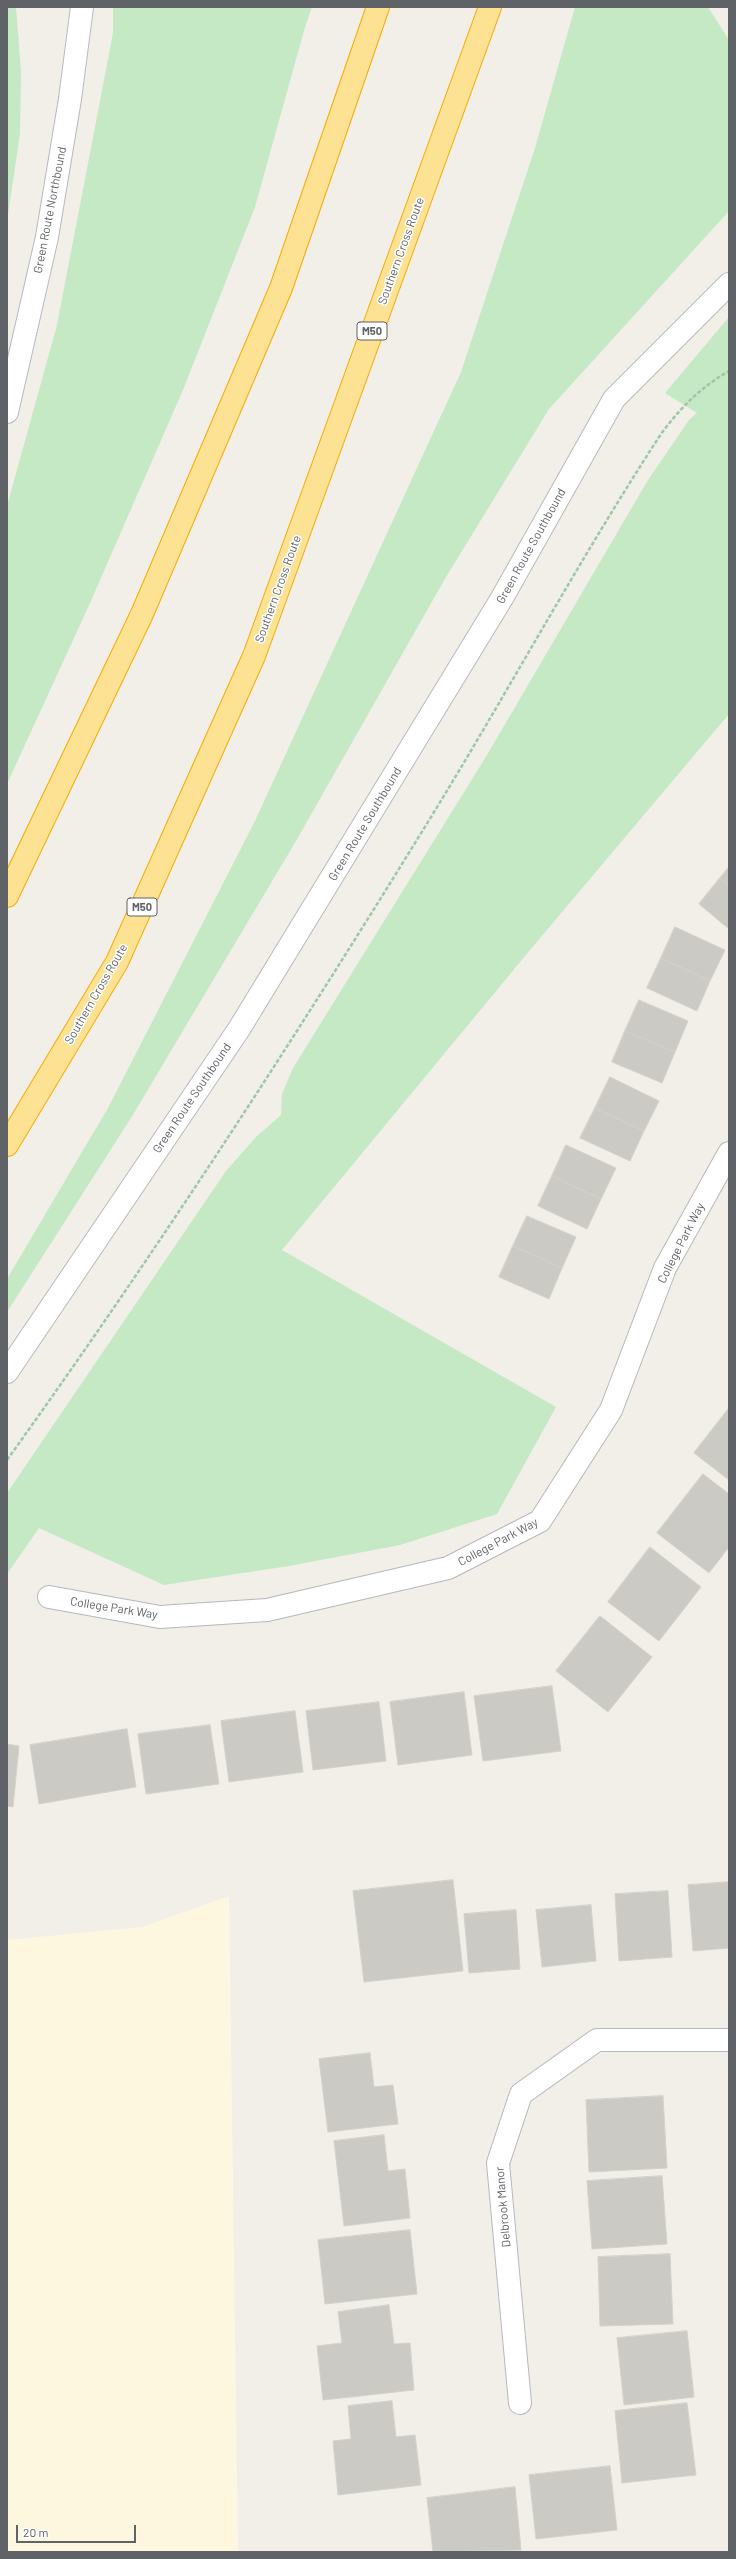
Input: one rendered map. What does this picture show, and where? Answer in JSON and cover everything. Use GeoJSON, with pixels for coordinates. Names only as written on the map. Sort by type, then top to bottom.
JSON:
{"type":"FeatureCollection","features":[{"type":"Feature","properties":{"kind":"highway"},"geometry":{"type":"LineString","coordinates":[[7,896],[142,614],[281,288],[378,7]]}},
{"type":"Feature","properties":{"kind":"highway","name":"Southern Cross Route"},"geometry":{"type":"LineString","coordinates":[[7,1145],[117,962],[254,656],[490,7]]}},
{"type":"Feature","properties":{"kind":"main road","name":"Green Route Northbound"},"geometry":{"type":"LineString","coordinates":[[7,412],[47,237],[73,84],[82,7]]}},
{"type":"Feature","properties":{"kind":"main road","name":"Green Route Southbound"},"geometry":{"type":"LineString","coordinates":[[7,1372],[243,1023],[502,598],[614,399],[729,284]]}},
{"type":"Feature","properties":{"kind":"main road","name":"College Park Way"},"geometry":{"type":"LineString","coordinates":[[49,1597],[160,1616],[267,1610],[448,1568],[540,1521],[611,1410],[665,1268],[729,1153]]}},
{"type":"Feature","properties":{"kind":"main road","name":"Delbrook Manor"},"geometry":{"type":"LineString","coordinates":[[520,2403],[498,2163],[521,2094],[597,2040],[729,2040]]}},
{"type":"Feature","properties":{"kind":"path"},"geometry":{"type":"LineString","coordinates":[[7,1460],[197,1182],[330,981],[433,814],[661,434],[679,410],[712,381],[729,371]]}},
{"type":"Feature","properties":{"kind":"shaded area"},"geometry":{"type":"Polygon","coordinates":[[[229,1896],[238,2552],[7,2552],[7,1940],[142,1927],[229,1896]]]}},
{"type":"Feature","properties":{"kind":"green space"},"geometry":{"type":"Polygon","coordinates":[[[7,7],[16,7],[21,71],[20,133],[7,222],[7,7]]]}},
{"type":"Feature","properties":{"kind":"green space"},"geometry":{"type":"Polygon","coordinates":[[[113,7],[312,7],[305,27],[255,207],[183,390],[90,603],[7,784],[7,506],[57,325],[113,33],[113,7]]]}},
{"type":"Feature","properties":{"kind":"green space"},"geometry":{"type":"Polygon","coordinates":[[[575,7],[708,7],[729,40],[729,211],[549,409],[446,577],[296,841],[131,1118],[7,1312],[7,1279],[108,1108],[255,821],[461,372],[535,148],[575,7]]]}},
{"type":"Feature","properties":{"kind":"green space"},"geometry":{"type":"Polygon","coordinates":[[[729,317],[729,714],[530,950],[282,1250],[556,1407],[497,1514],[400,1545],[289,1566],[164,1585],[39,1528],[7,1574],[7,1493],[226,1171],[256,1137],[281,1115],[282,1094],[293,1068],[487,755],[648,480],[689,420],[697,413],[665,393],[729,317]]]}},
{"type":"Feature","properties":{"kind":"building"},"geometry":{"type":"Polygon","coordinates":[[[729,867],[729,886],[720,878],[729,867]]]}},
{"type":"Feature","properties":{"kind":"building"},"geometry":{"type":"Polygon","coordinates":[[[720,878],[729,886],[729,929],[699,904],[720,878]]]}},
{"type":"Feature","properties":{"kind":"building"},"geometry":{"type":"Polygon","coordinates":[[[675,927],[725,950],[710,981],[661,958],[675,927]]]}},
{"type":"Feature","properties":{"kind":"building"},"geometry":{"type":"Polygon","coordinates":[[[661,958],[710,981],[697,1011],[647,988],[661,958]]]}},
{"type":"Feature","properties":{"kind":"building"},"geometry":{"type":"Polygon","coordinates":[[[639,1000],[688,1021],[675,1052],[625,1031],[639,1000]]]}},
{"type":"Feature","properties":{"kind":"building"},"geometry":{"type":"Polygon","coordinates":[[[625,1031],[675,1052],[662,1083],[612,1062],[625,1031]]]}},
{"type":"Feature","properties":{"kind":"building"},"geometry":{"type":"Polygon","coordinates":[[[610,1077],[659,1101],[644,1131],[595,1108],[610,1077]]]}},
{"type":"Feature","properties":{"kind":"building"},"geometry":{"type":"Polygon","coordinates":[[[595,1108],[644,1131],[630,1161],[580,1138],[595,1108]]]}},
{"type":"Feature","properties":{"kind":"building"},"geometry":{"type":"Polygon","coordinates":[[[566,1145],[616,1168],[601,1199],[552,1176],[566,1145]]]}},
{"type":"Feature","properties":{"kind":"building"},"geometry":{"type":"Polygon","coordinates":[[[552,1176],[601,1199],[587,1229],[538,1206],[552,1176]]]}},
{"type":"Feature","properties":{"kind":"building"},"geometry":{"type":"Polygon","coordinates":[[[527,1216],[576,1237],[562,1268],[513,1246],[527,1216]]]}},
{"type":"Feature","properties":{"kind":"building"},"geometry":{"type":"Polygon","coordinates":[[[513,1246],[562,1268],[549,1299],[499,1277],[513,1246]]]}},
{"type":"Feature","properties":{"kind":"building"},"geometry":{"type":"Polygon","coordinates":[[[729,1408],[729,1480],[694,1453],[729,1408]]]}},
{"type":"Feature","properties":{"kind":"building"},"geometry":{"type":"Polygon","coordinates":[[[703,1474],[729,1494],[729,1547],[709,1573],[657,1533],[703,1474]]]}},
{"type":"Feature","properties":{"kind":"building"},"geometry":{"type":"Polygon","coordinates":[[[650,1547],[701,1587],[659,1641],[608,1602],[650,1547]]]}},
{"type":"Feature","properties":{"kind":"building"},"geometry":{"type":"Polygon","coordinates":[[[600,1616],[652,1657],[608,1712],[556,1671],[600,1616]]]}},
{"type":"Feature","properties":{"kind":"building"},"geometry":{"type":"Polygon","coordinates":[[[552,1686],[561,1751],[483,1761],[474,1696],[552,1686]]]}},
{"type":"Feature","properties":{"kind":"building"},"geometry":{"type":"Polygon","coordinates":[[[464,1692],[472,1755],[398,1765],[390,1702],[464,1692]]]}},
{"type":"Feature","properties":{"kind":"building"},"geometry":{"type":"Polygon","coordinates":[[[379,1702],[386,1761],[313,1770],[306,1711],[379,1702]]]}},
{"type":"Feature","properties":{"kind":"building"},"geometry":{"type":"Polygon","coordinates":[[[295,1711],[303,1772],[229,1782],[221,1721],[295,1711]]]}},
{"type":"Feature","properties":{"kind":"building"},"geometry":{"type":"Polygon","coordinates":[[[210,1725],[219,1784],[146,1794],[138,1734],[210,1725]]]}},
{"type":"Feature","properties":{"kind":"building"},"geometry":{"type":"Polygon","coordinates":[[[127,1729],[136,1787],[39,1804],[30,1745],[127,1729]]]}},
{"type":"Feature","properties":{"kind":"building"},"geometry":{"type":"Polygon","coordinates":[[[7,1744],[19,1746],[13,1807],[7,1806],[7,1744]]]}},
{"type":"Feature","properties":{"kind":"building"},"geometry":{"type":"Polygon","coordinates":[[[453,1880],[463,1971],[364,1982],[353,1891],[453,1880]]]}},
{"type":"Feature","properties":{"kind":"building"},"geometry":{"type":"Polygon","coordinates":[[[729,1882],[729,1948],[693,1951],[688,1885],[729,1882]]]}},
{"type":"Feature","properties":{"kind":"building"},"geometry":{"type":"Polygon","coordinates":[[[668,1891],[672,1957],[619,1961],[615,1894],[668,1891]]]}},
{"type":"Feature","properties":{"kind":"building"},"geometry":{"type":"Polygon","coordinates":[[[591,1905],[596,1961],[542,1967],[536,1910],[591,1905]]]}},
{"type":"Feature","properties":{"kind":"building"},"geometry":{"type":"Polygon","coordinates":[[[516,1910],[520,1969],[469,1973],[464,1914],[516,1910]]]}},
{"type":"Feature","properties":{"kind":"building"},"geometry":{"type":"Polygon","coordinates":[[[370,2053],[374,2087],[393,2085],[398,2124],[328,2132],[319,2059],[370,2053]]]}},
{"type":"Feature","properties":{"kind":"building"},"geometry":{"type":"Polygon","coordinates":[[[663,2096],[667,2168],[589,2172],[586,2100],[663,2096]]]}},
{"type":"Feature","properties":{"kind":"building"},"geometry":{"type":"Polygon","coordinates":[[[384,2135],[388,2171],[405,2169],[410,2218],[344,2226],[334,2141],[384,2135]]]}},
{"type":"Feature","properties":{"kind":"building"},"geometry":{"type":"Polygon","coordinates":[[[662,2176],[667,2244],[592,2249],[587,2181],[662,2176]]]}},
{"type":"Feature","properties":{"kind":"building"},"geometry":{"type":"Polygon","coordinates":[[[410,2230],[417,2294],[325,2304],[318,2240],[410,2230]]]}},
{"type":"Feature","properties":{"kind":"building"},"geometry":{"type":"Polygon","coordinates":[[[670,2254],[673,2324],[600,2326],[598,2257],[670,2254]]]}},
{"type":"Feature","properties":{"kind":"building"},"geometry":{"type":"Polygon","coordinates":[[[389,2305],[394,2344],[410,2343],[414,2390],[323,2400],[317,2346],[342,2343],[338,2312],[389,2305]]]}},
{"type":"Feature","properties":{"kind":"building"},"geometry":{"type":"Polygon","coordinates":[[[687,2331],[694,2397],[624,2405],[617,2338],[687,2331]]]}},
{"type":"Feature","properties":{"kind":"building"},"geometry":{"type":"Polygon","coordinates":[[[392,2401],[396,2437],[415,2435],[421,2485],[338,2495],[333,2441],[351,2439],[348,2406],[392,2401]]]}},
{"type":"Feature","properties":{"kind":"building"},"geometry":{"type":"Polygon","coordinates":[[[687,2403],[696,2475],[622,2483],[615,2411],[687,2403]]]}},
{"type":"Feature","properties":{"kind":"building"},"geometry":{"type":"Polygon","coordinates":[[[610,2466],[617,2530],[536,2539],[529,2475],[610,2466]]]}},
{"type":"Feature","properties":{"kind":"building"},"geometry":{"type":"Polygon","coordinates":[[[515,2487],[521,2550],[433,2552],[427,2498],[515,2487]]]}}]}
